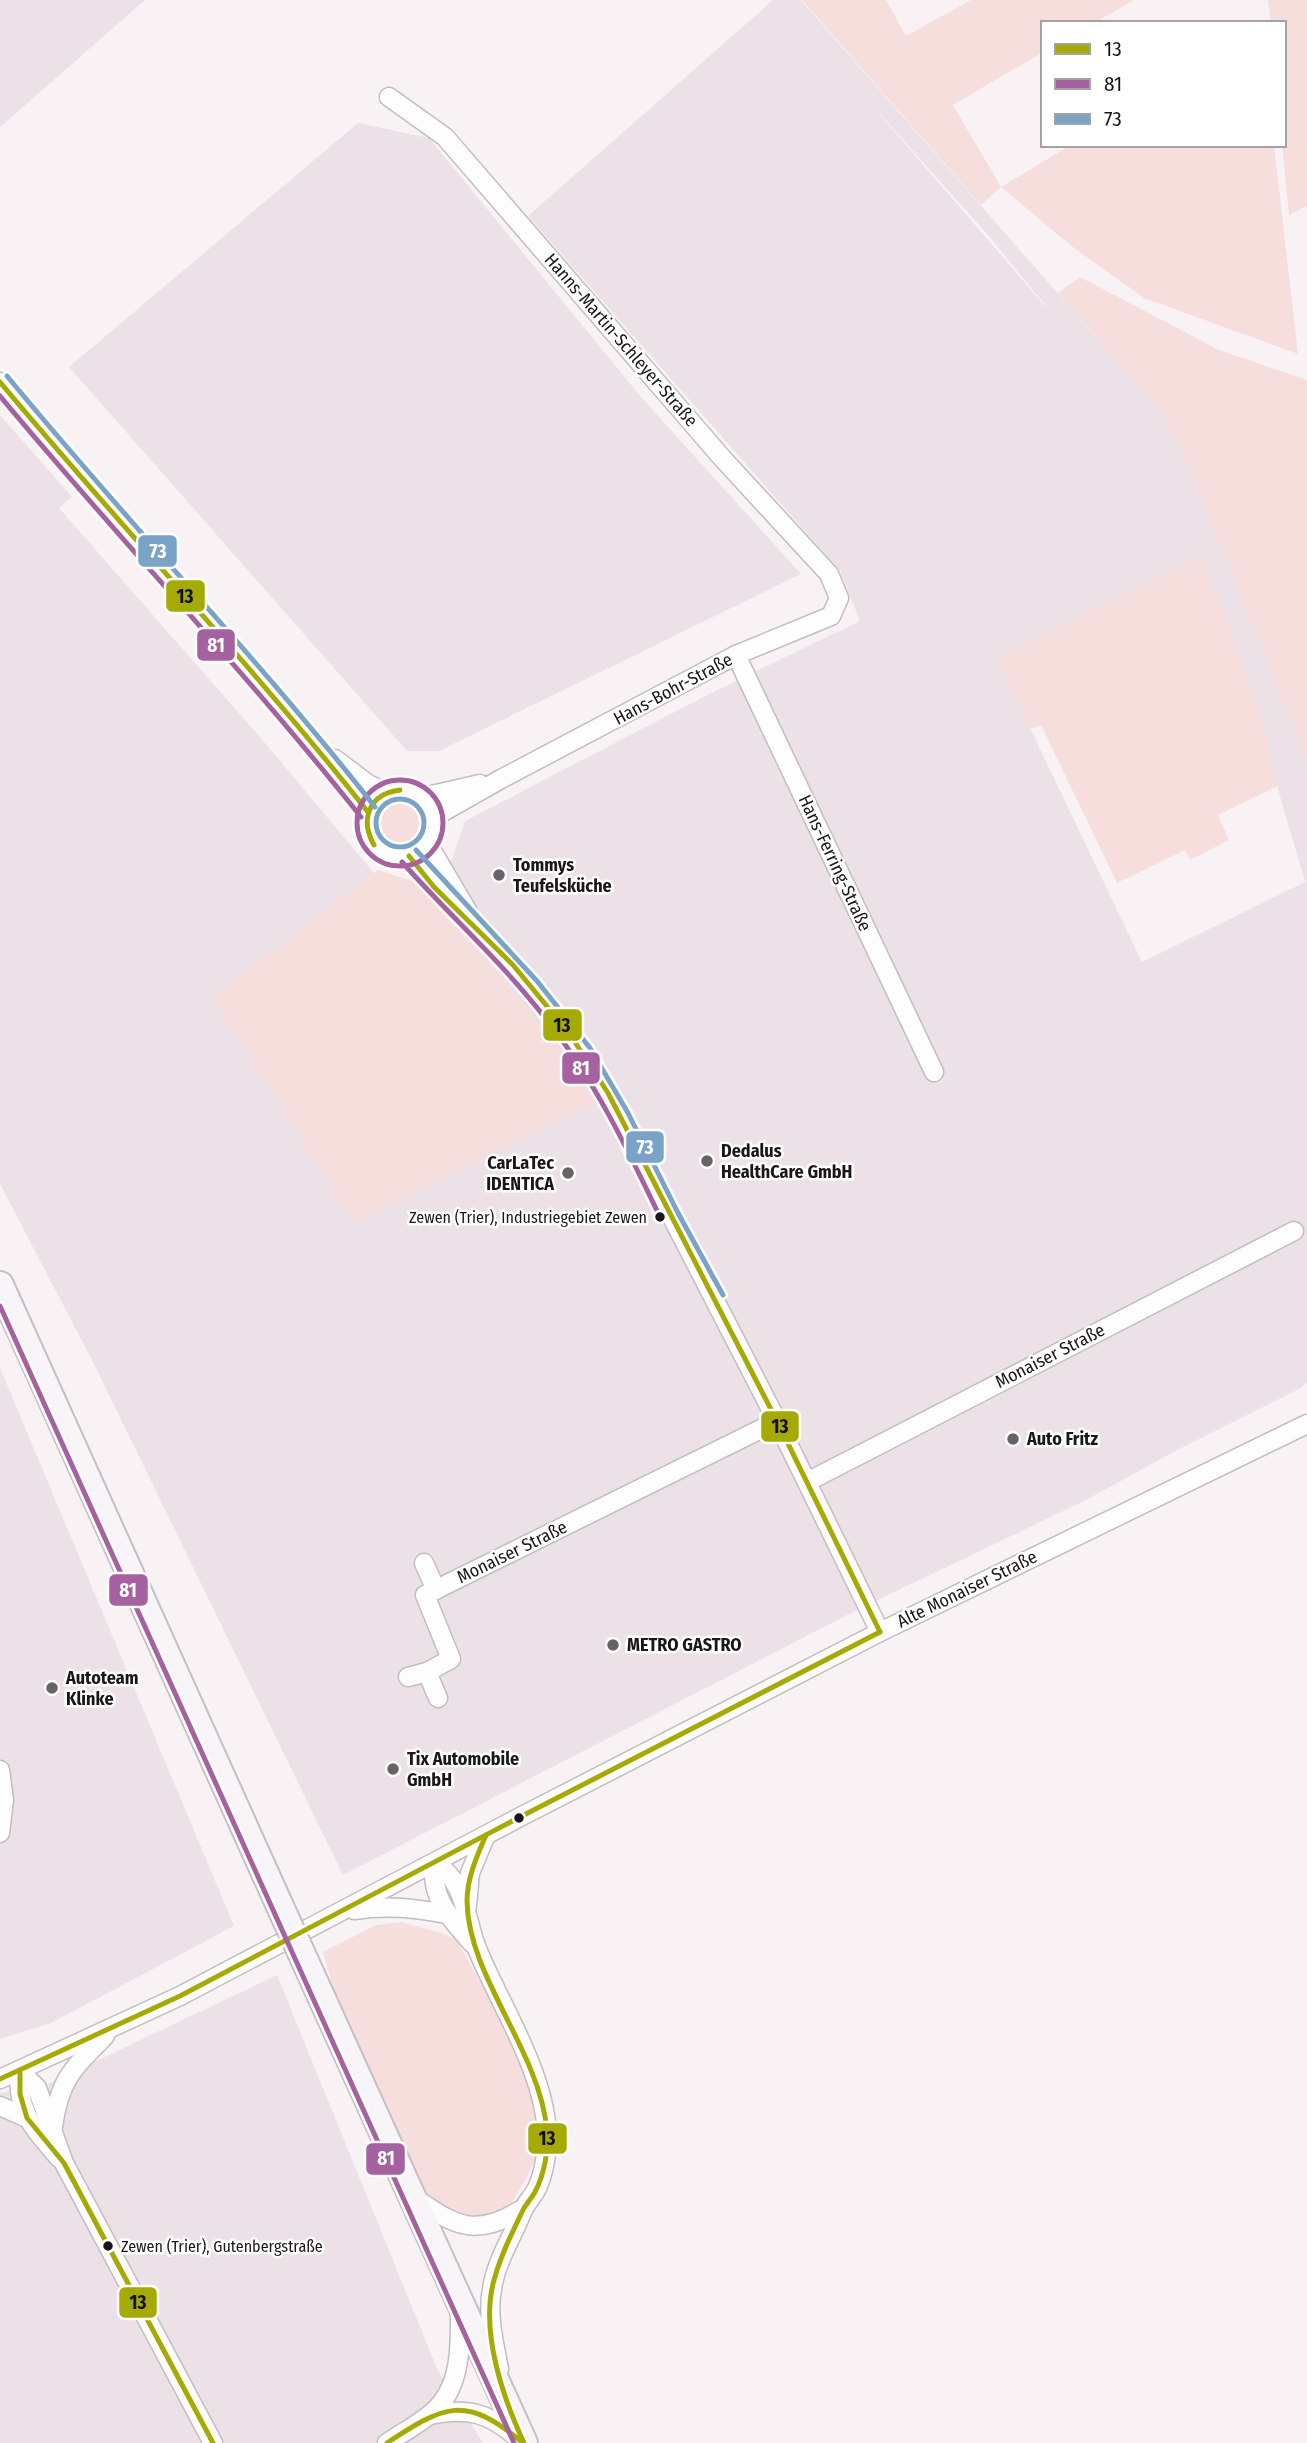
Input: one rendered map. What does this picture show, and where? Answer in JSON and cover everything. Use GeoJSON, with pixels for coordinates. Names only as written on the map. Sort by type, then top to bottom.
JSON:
{"type":"FeatureCollection","features":[{"type":"Feature","properties":{"kind":"main road"},"geometry":{"type":"LineString","coordinates":[[0,1285],[524,2443]]}},
{"type":"Feature","properties":{"kind":"street","name":"Hanns-Martin-Schleyer-Straße"},"geometry":{"type":"LineString","coordinates":[[388,97],[445,137],[723,459],[829,574],[839,598]]}},
{"type":"Feature","properties":{"kind":"street"},"geometry":{"type":"LineString","coordinates":[[0,382],[79,477],[308,736],[368,812]]}},
{"type":"Feature","properties":{"kind":"street","name":"Hans-Bohr-Straße"},"geometry":{"type":"LineString","coordinates":[[434,817],[500,779],[736,655],[831,616],[839,598]]}},
{"type":"Feature","properties":{"kind":"street","name":"Hans-Ferring-Straße"},"geometry":{"type":"LineString","coordinates":[[736,655],[934,1072]]}},
{"type":"Feature","properties":{"kind":"street"},"geometry":{"type":"LineString","coordinates":[[308,736],[350,771],[385,792]]}},
{"type":"Feature","properties":{"kind":"street","name":"Hans-Bohr-Straße"},"geometry":{"type":"LineString","coordinates":[[423,797],[500,779]]}},
{"type":"Feature","properties":{"kind":"street"},"geometry":{"type":"LineString","coordinates":[[402,789],[414,791],[423,797],[434,817],[434,829],[428,844],[409,856],[393,857],[377,849],[370,840],[366,825],[368,812],[376,799],[385,792],[402,789]]}},
{"type":"Feature","properties":{"kind":"street"},"geometry":{"type":"LineString","coordinates":[[428,844],[481,934]]}},
{"type":"Feature","properties":{"kind":"street"},"geometry":{"type":"LineString","coordinates":[[409,856],[434,887],[513,965],[569,1033],[608,1093],[777,1421],[880,1632]]}},
{"type":"Feature","properties":{"kind":"street","name":"Monaiser Straße"},"geometry":{"type":"LineString","coordinates":[[807,1482],[1294,1231]]}},
{"type":"Feature","properties":{"kind":"street","name":"Monaiser Straße"},"geometry":{"type":"LineString","coordinates":[[408,1677],[427,1672],[451,1659],[425,1595],[777,1421]]}},
{"type":"Feature","properties":{"kind":"street","name":"Alte Monaiser Straße"},"geometry":{"type":"LineString","coordinates":[[0,2079],[180,1996],[485,1835],[880,1632],[1307,1424]]}},
{"type":"Feature","properties":{"kind":"street","name":"Monaiser Straße"},"geometry":{"type":"LineString","coordinates":[[424,1563],[436,1590]]}},
{"type":"Feature","properties":{"kind":"street"},"geometry":{"type":"LineString","coordinates":[[427,1672],[438,1698]]}},
{"type":"Feature","properties":{"kind":"street"},"geometry":{"type":"LineString","coordinates":[[0,1770],[4,1800],[0,1833]]}},
{"type":"Feature","properties":{"kind":"street"},"geometry":{"type":"LineString","coordinates":[[467,1910],[470,1873],[485,1835]]}},
{"type":"Feature","properties":{"kind":"street"},"geometry":{"type":"LineString","coordinates":[[435,1863],[450,1875],[467,1910],[476,1948],[530,2064],[544,2108],[547,2148],[537,2190],[524,2208],[500,2260],[491,2297],[492,2335],[506,2403]]}},
{"type":"Feature","properties":{"kind":"street"},"geometry":{"type":"LineString","coordinates":[[435,1863],[437,1890],[446,1914],[476,1948]]}},
{"type":"Feature","properties":{"kind":"street"},"geometry":{"type":"LineString","coordinates":[[341,1911],[404,1906],[446,1914]]}},
{"type":"Feature","properties":{"kind":"street"},"geometry":{"type":"LineString","coordinates":[[53,2129],[57,2100],[65,2080],[112,2028]]}},
{"type":"Feature","properties":{"kind":"street"},"geometry":{"type":"LineString","coordinates":[[20,2071],[20,2094],[27,2118],[64,2163]]}},
{"type":"Feature","properties":{"kind":"street"},"geometry":{"type":"LineString","coordinates":[[20,2071],[37,2088],[64,2163],[213,2443]]}},
{"type":"Feature","properties":{"kind":"street"},"geometry":{"type":"LineString","coordinates":[[0,2106],[27,2118]]}},
{"type":"Feature","properties":{"kind":"street"},"geometry":{"type":"LineString","coordinates":[[411,2195],[439,2215],[465,2225],[498,2222],[524,2208]]}},
{"type":"Feature","properties":{"kind":"street"},"geometry":{"type":"LineString","coordinates":[[387,2443],[430,2415],[447,2393],[456,2372],[460,2352],[460,2303]]}},
{"type":"Feature","properties":{"kind":"street"},"geometry":{"type":"LineString","coordinates":[[430,2415],[456,2411],[479,2414],[500,2424],[524,2443]]}},
{"type":"Feature","properties":{"kind":"shaded area"},"geometry":{"type":"Polygon","coordinates":[[[0,0],[145,0],[0,127],[0,0]]]}},
{"type":"Feature","properties":{"kind":"shaded area"},"geometry":{"type":"Polygon","coordinates":[[[773,0],[801,0],[1159,409],[1184,454],[1307,761],[1307,1381],[1301,1388],[1179,1449],[1086,1500],[855,1611],[343,1875],[93,1362],[0,1184],[0,415],[72,497],[59,508],[260,737],[374,873],[213,998],[555,1044],[500,976],[423,891],[452,859],[465,821],[711,693],[860,621],[840,571],[528,216],[773,0]],[[862,94],[1045,306],[1046,306],[988,235],[862,94]],[[996,657],[1142,962],[1305,882],[1277,786],[1261,711],[996,657]]]}},
{"type":"Feature","properties":{"kind":"shaded area"},"geometry":{"type":"Polygon","coordinates":[[[802,0],[886,0],[906,36],[971,0],[1134,0],[1097,21],[1041,21],[1041,53],[953,105],[1001,187],[981,205],[802,0]]]}},
{"type":"Feature","properties":{"kind":"shaded area"},"geometry":{"type":"Polygon","coordinates":[[[1268,0],[1307,0],[1307,206],[1289,215],[1282,147],[1286,147],[1286,21],[1271,21],[1268,0]]]}},
{"type":"Feature","properties":{"kind":"shaded area"},"geometry":{"type":"Polygon","coordinates":[[[358,123],[429,138],[641,397],[801,574],[439,751],[407,751],[69,367],[358,123]]]}},
{"type":"Feature","properties":{"kind":"shaded area"},"geometry":{"type":"Polygon","coordinates":[[[1068,147],[1274,147],[1298,354],[1144,298],[1070,245],[1001,187],[1068,147]]]}},
{"type":"Feature","properties":{"kind":"shaded area"},"geometry":{"type":"Polygon","coordinates":[[[1080,277],[1219,350],[1307,380],[1307,761],[1184,454],[1159,409],[1058,293],[1080,277]]]}},
{"type":"Feature","properties":{"kind":"shaded area"},"geometry":{"type":"Polygon","coordinates":[[[1202,556],[1261,711],[1277,786],[1218,815],[1229,840],[1190,860],[1185,850],[1117,883],[1041,725],[1030,729],[996,657],[1202,556]]]}},
{"type":"Feature","properties":{"kind":"shaded area"},"geometry":{"type":"Polygon","coordinates":[[[400,799],[417,806],[424,823],[417,840],[400,847],[383,840],[376,823],[383,806],[400,799]]]}},
{"type":"Feature","properties":{"kind":"shaded area"},"geometry":{"type":"Polygon","coordinates":[[[378,870],[412,881],[423,891],[500,976],[555,1044],[595,1102],[354,1222],[213,997],[378,870]]]}},
{"type":"Feature","properties":{"kind":"shaded area"},"geometry":{"type":"Polygon","coordinates":[[[0,1368],[234,1926],[51,2023],[0,2039],[0,1368]]]}},
{"type":"Feature","properties":{"kind":"shaded area"},"geometry":{"type":"Polygon","coordinates":[[[401,1922],[445,1934],[458,1942],[491,2002],[531,2090],[539,2126],[537,2154],[513,2201],[499,2215],[483,2219],[460,2218],[428,2197],[414,2176],[339,2007],[323,1952],[376,1925],[401,1922]]]}},
{"type":"Feature","properties":{"kind":"shaded area"},"geometry":{"type":"Polygon","coordinates":[[[277,1975],[438,2371],[483,2443],[0,2443],[0,2093],[48,2084],[277,1975]]]}},
{"type":"Feature","properties":{"kind":"transit line","name":"73"},"geometry":{"type":"LineString","coordinates":[[7,376],[285,697],[375,807]]}},
{"type":"Feature","properties":{"kind":"transit line","name":"13"},"geometry":{"type":"LineString","coordinates":[[0,382],[278,703],[368,812]]}},
{"type":"Feature","properties":{"kind":"transit line","name":"81"},"geometry":{"type":"LineString","coordinates":[[0,396],[273,710],[361,817]]}},
{"type":"Feature","properties":{"kind":"transit line","name":"81"},"geometry":{"type":"LineString","coordinates":[[400,780],[424,787],[436,799],[443,823],[436,847],[424,859],[400,866],[376,859],[364,847],[357,823],[364,799],[376,787],[400,780]]}},
{"type":"Feature","properties":{"kind":"transit line","name":"13"},"geometry":{"type":"LineString","coordinates":[[374,845],[368,826],[370,810],[380,797],[400,790]]}},
{"type":"Feature","properties":{"kind":"transit line","name":"73"},"geometry":{"type":"LineString","coordinates":[[400,799],[409,800],[417,806],[423,814],[424,823],[423,832],[417,840],[409,846],[400,847],[391,846],[383,840],[377,832],[376,823],[377,814],[383,806],[391,800],[400,799]]}},
{"type":"Feature","properties":{"kind":"transit line","name":"73"},"geometry":{"type":"LineString","coordinates":[[416,850],[537,981],[590,1048],[628,1113],[723,1295]]}},
{"type":"Feature","properties":{"kind":"transit line","name":"13"},"geometry":{"type":"LineString","coordinates":[[409,856],[434,887],[513,965],[569,1033],[608,1093],[777,1421],[880,1632]]}},
{"type":"Feature","properties":{"kind":"transit line","name":"81"},"geometry":{"type":"LineString","coordinates":[[402,862],[512,978],[563,1042],[609,1115],[660,1217]]}},
{"type":"Feature","properties":{"kind":"transit line","name":"81"},"geometry":{"type":"LineString","coordinates":[[0,1306],[514,2443]]}},
{"type":"Feature","properties":{"kind":"transit line","name":"13"},"geometry":{"type":"LineString","coordinates":[[0,2079],[180,1996],[880,1632]]}},
{"type":"Feature","properties":{"kind":"transit line","name":"13"},"geometry":{"type":"LineString","coordinates":[[486,1835],[469,1884],[467,1901],[470,1929],[491,1985],[531,2071],[547,2130],[541,2178],[502,2256],[490,2303],[496,2365],[524,2443]]}},
{"type":"Feature","properties":{"kind":"transit line","name":"13"},"geometry":{"type":"LineString","coordinates":[[20,2071],[20,2094],[27,2118],[64,2163],[213,2443]]}},
{"type":"Feature","properties":{"kind":"transit line","name":"13"},"geometry":{"type":"LineString","coordinates":[[387,2443],[425,2420],[455,2410],[470,2411],[485,2417],[523,2443]]}},
{"type":"Feature","properties":{"kind":"place","name":"Tommys Teufelsküche"},"geometry":{"type":"Point","coordinates":[499,875]}},
{"type":"Feature","properties":{"kind":"place","name":"Dedalus HealthCare GmbH"},"geometry":{"type":"Point","coordinates":[707,1161]}},
{"type":"Feature","properties":{"kind":"place","name":"CarLaTec IDENTICA"},"geometry":{"type":"Point","coordinates":[568,1173]}},
{"type":"Feature","properties":{"kind":"place","name":"Zewen (Trier), Industriegebiet Zewen"},"geometry":{"type":"Point","coordinates":[660,1217]}},
{"type":"Feature","properties":{"kind":"place","name":"Auto Fritz"},"geometry":{"type":"Point","coordinates":[1013,1439]}},
{"type":"Feature","properties":{"kind":"place","name":"METRO GASTRO"},"geometry":{"type":"Point","coordinates":[613,1645]}},
{"type":"Feature","properties":{"kind":"place","name":"Autoteam Klinke"},"geometry":{"type":"Point","coordinates":[52,1688]}},
{"type":"Feature","properties":{"kind":"place","name":"Tix Automobile GmbH"},"geometry":{"type":"Point","coordinates":[393,1769]}},
{"type":"Feature","properties":{"kind":"place","name":"Zewen (Trier), Gutenbergstraße"},"geometry":{"type":"Point","coordinates":[108,2246]}}]}
